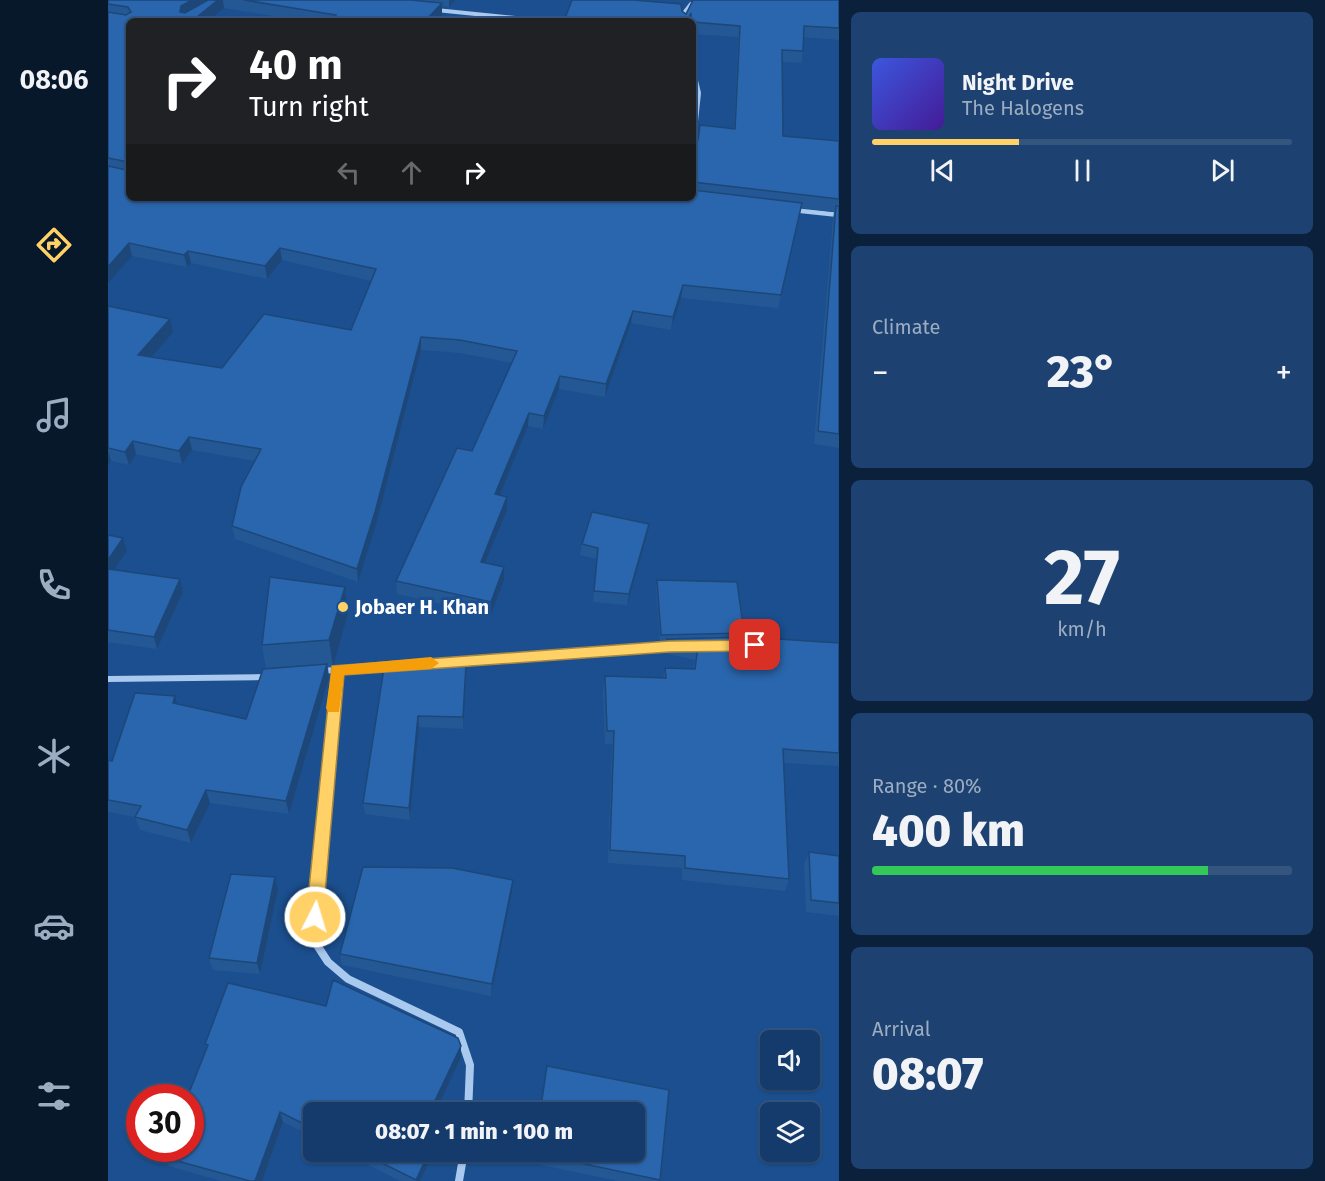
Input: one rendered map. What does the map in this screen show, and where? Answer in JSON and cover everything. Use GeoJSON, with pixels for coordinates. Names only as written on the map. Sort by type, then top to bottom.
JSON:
{"type":"FeatureCollection","features":[{"type":"Feature","properties":{"kind":"street"},"geometry":{"type":"LineString","coordinates":[[684,18],[684,13],[691,4],[700,3]]}},
{"type":"Feature","properties":{"kind":"street"},"geometry":{"type":"LineString","coordinates":[[429,10],[514,18]]}},
{"type":"Feature","properties":{"kind":"street"},"geometry":{"type":"LineString","coordinates":[[696,80],[699,93],[696,122]]}},
{"type":"Feature","properties":{"kind":"street"},"geometry":{"type":"LineString","coordinates":[[782,208],[839,215]]}},
{"type":"Feature","properties":{"kind":"street"},"geometry":{"type":"LineString","coordinates":[[421,664],[681,646]]}},
{"type":"Feature","properties":{"kind":"street"},"geometry":{"type":"LineString","coordinates":[[314,672],[399,665]]}},
{"type":"Feature","properties":{"kind":"street"},"geometry":{"type":"LineString","coordinates":[[337,670],[313,939],[328,962],[348,979],[459,1032],[470,1065],[468,1102]]}},
{"type":"Feature","properties":{"kind":"street"},"geometry":{"type":"LineString","coordinates":[[108,679],[244,679],[279,676]]}},
{"type":"Feature","properties":{"kind":"street"},"geometry":{"type":"LineString","coordinates":[[459,1181],[462,1162]]}},
{"type":"Feature","properties":{"kind":"building"},"geometry":{"type":"Polygon","coordinates":[[[108,0],[192,0],[181,6],[180,12],[185,13],[208,0],[218,0],[196,18],[126,18],[126,162],[108,158],[108,12],[126,15],[131,12],[128,7],[108,4],[108,0]]]}},
{"type":"Feature","properties":{"kind":"building"},"geometry":{"type":"Polygon","coordinates":[[[244,0],[410,0],[442,3],[428,18],[333,18],[336,15],[244,0]]]}},
{"type":"Feature","properties":{"kind":"building"},"geometry":{"type":"Polygon","coordinates":[[[572,0],[633,0],[681,4],[682,11],[686,14],[693,0],[839,0],[839,28],[804,26],[803,51],[782,50],[783,136],[839,141],[839,199],[696,182],[696,141],[700,125],[735,129],[740,26],[696,22],[696,18],[691,18],[691,13],[688,18],[565,18],[572,0]]]}},
{"type":"Feature","properties":{"kind":"building"},"geometry":{"type":"Polygon","coordinates":[[[108,166],[126,170],[126,201],[696,201],[696,190],[802,203],[781,295],[683,285],[673,317],[633,311],[606,384],[560,376],[544,416],[529,413],[495,494],[507,497],[481,562],[504,567],[491,602],[396,581],[457,448],[472,451],[517,351],[460,340],[421,337],[375,512],[357,569],[232,526],[241,487],[261,449],[189,437],[179,451],[133,441],[125,452],[108,448],[108,306],[170,319],[138,355],[222,368],[264,314],[351,330],[376,269],[280,248],[265,266],[188,251],[184,255],[129,243],[108,267],[108,166]]]}},
{"type":"Feature","properties":{"kind":"building"},"geometry":{"type":"Polygon","coordinates":[[[836,206],[839,206],[839,434],[818,431],[836,206]]]}},
{"type":"Feature","properties":{"kind":"building"},"geometry":{"type":"Polygon","coordinates":[[[592,512],[649,524],[629,594],[594,591],[598,548],[582,544],[592,512]]]}},
{"type":"Feature","properties":{"kind":"building"},"geometry":{"type":"Polygon","coordinates":[[[108,535],[123,538],[108,560],[108,535]]]}},
{"type":"Feature","properties":{"kind":"building"},"geometry":{"type":"Polygon","coordinates":[[[108,569],[180,579],[154,637],[108,630],[108,569]]]}},
{"type":"Feature","properties":{"kind":"building"},"geometry":{"type":"Polygon","coordinates":[[[270,577],[345,587],[329,640],[262,645],[270,577]]]}},
{"type":"Feature","properties":{"kind":"building"},"geometry":{"type":"Polygon","coordinates":[[[657,580],[737,582],[744,633],[661,635],[657,580]]]}},
{"type":"Feature","properties":{"kind":"building"},"geometry":{"type":"Polygon","coordinates":[[[747,637],[839,643],[839,753],[783,749],[789,879],[685,868],[685,856],[610,850],[614,731],[607,731],[605,676],[666,678],[665,668],[695,669],[698,646],[666,639],[747,637]]]}},
{"type":"Feature","properties":{"kind":"building"},"geometry":{"type":"Polygon","coordinates":[[[385,662],[466,664],[463,717],[418,716],[409,808],[363,803],[385,662]]]}},
{"type":"Feature","properties":{"kind":"building"},"geometry":{"type":"Polygon","coordinates":[[[327,664],[286,801],[206,790],[187,830],[135,817],[141,806],[108,800],[108,760],[112,761],[135,693],[175,696],[173,703],[246,719],[263,669],[327,664]]]}},
{"type":"Feature","properties":{"kind":"building"},"geometry":{"type":"Polygon","coordinates":[[[809,852],[839,856],[839,903],[811,900],[809,852]]]}},
{"type":"Feature","properties":{"kind":"building"},"geometry":{"type":"Polygon","coordinates":[[[363,867],[452,868],[513,880],[492,984],[340,954],[363,867]]]}},
{"type":"Feature","properties":{"kind":"building"},"geometry":{"type":"Polygon","coordinates":[[[231,874],[275,877],[257,963],[209,958],[231,874]]]}},
{"type":"Feature","properties":{"kind":"building"},"geometry":{"type":"Polygon","coordinates":[[[333,980],[458,1038],[461,1046],[434,1102],[303,1102],[303,1124],[280,1112],[255,1181],[181,1162],[204,1162],[204,1084],[193,1084],[228,983],[326,1006],[333,980]]]}},
{"type":"Feature","properties":{"kind":"building"},"geometry":{"type":"Polygon","coordinates":[[[547,1066],[669,1090],[660,1180],[575,1162],[645,1162],[645,1102],[542,1102],[547,1066]]]}},
{"type":"Feature","properties":{"kind":"building"},"geometry":{"type":"Polygon","coordinates":[[[380,1162],[424,1162],[416,1180],[380,1162]]]}},
{"type":"Feature","properties":{"kind":"slow traffic"},"geometry":{"type":"LineString","coordinates":[[333,708],[337,670],[431,663]]}},
{"type":"Feature","properties":{"kind":"place","name":"Jobaer H. Khan"},"geometry":{"type":"Point","coordinates":[343,607]}},
{"type":"Feature","properties":{"kind":"route"},"geometry":{"type":"LineString","coordinates":[[315,917],[337,670],[669,647],[755,645]]}}]}
